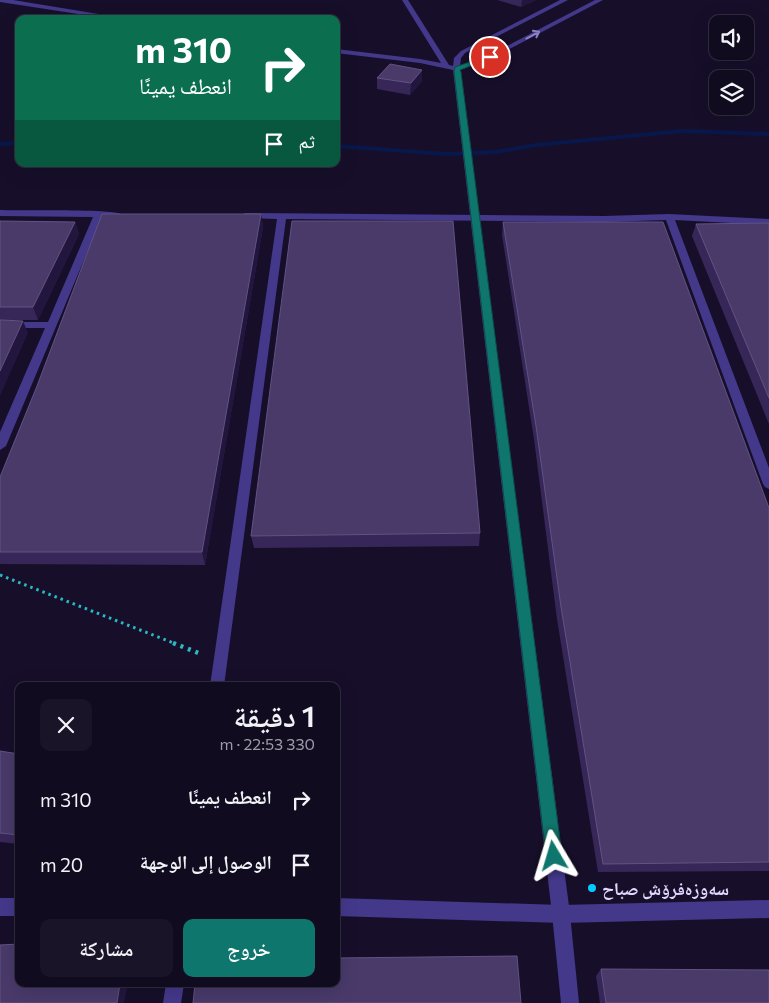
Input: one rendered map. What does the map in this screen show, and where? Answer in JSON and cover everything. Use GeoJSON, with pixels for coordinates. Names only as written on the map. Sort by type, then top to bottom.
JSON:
{"type":"FeatureCollection","features":[{"type":"Feature","properties":{"kind":"street"},"geometry":{"type":"LineString","coordinates":[[0,0],[99,15]]}},
{"type":"Feature","properties":{"kind":"street"},"geometry":{"type":"LineString","coordinates":[[404,0],[446,66]]}},
{"type":"Feature","properties":{"kind":"street"},"geometry":{"type":"LineString","coordinates":[[565,0],[463,52],[458,58],[457,68],[561,914],[570,1003]]}},
{"type":"Feature","properties":{"kind":"street"},"geometry":{"type":"LineString","coordinates":[[340,52],[457,68],[490,57],[600,0]]}},
{"type":"Feature","properties":{"kind":"street"},"geometry":{"type":"LineString","coordinates":[[0,213],[128,215]]}},
{"type":"Feature","properties":{"kind":"street"},"geometry":{"type":"LineString","coordinates":[[0,446],[50,325],[99,214]]}},
{"type":"Feature","properties":{"kind":"street"},"geometry":{"type":"LineString","coordinates":[[234,216],[669,217],[769,222]]}},
{"type":"Feature","properties":{"kind":"street"},"geometry":{"type":"LineString","coordinates":[[218,682],[282,216]]}},
{"type":"Feature","properties":{"kind":"street"},"geometry":{"type":"LineString","coordinates":[[669,217],[769,484]]}},
{"type":"Feature","properties":{"kind":"street"},"geometry":{"type":"LineString","coordinates":[[0,325],[50,325]]}},
{"type":"Feature","properties":{"kind":"street"},"geometry":{"type":"LineString","coordinates":[[0,908],[15,907]]}},
{"type":"Feature","properties":{"kind":"street"},"geometry":{"type":"LineString","coordinates":[[340,907],[561,914],[769,909]]}},
{"type":"Feature","properties":{"kind":"street"},"geometry":{"type":"LineString","coordinates":[[172,1003],[175,987]]}},
{"type":"Feature","properties":{"kind":"path"},"geometry":{"type":"LineString","coordinates":[[0,575],[220,662]]}},
{"type":"Feature","properties":{"kind":"building"},"geometry":{"type":"Polygon","coordinates":[[[390,64],[422,70],[411,83],[377,78],[390,64]]]}},
{"type":"Feature","properties":{"kind":"building"},"geometry":{"type":"Polygon","coordinates":[[[102,214],[261,214],[202,552],[0,552],[0,477],[37,386],[102,214]]]}},
{"type":"Feature","properties":{"kind":"building"},"geometry":{"type":"Polygon","coordinates":[[[0,221],[75,222],[33,307],[0,307],[0,221]]]}},
{"type":"Feature","properties":{"kind":"building"},"geometry":{"type":"Polygon","coordinates":[[[292,221],[453,221],[480,533],[251,536],[292,221]]]}},
{"type":"Feature","properties":{"kind":"building"},"geometry":{"type":"Polygon","coordinates":[[[503,222],[663,222],[769,508],[769,862],[603,864],[561,607],[536,426],[503,222]]]}},
{"type":"Feature","properties":{"kind":"building"},"geometry":{"type":"Polygon","coordinates":[[[769,223],[769,398],[696,224],[769,223]]]}},
{"type":"Feature","properties":{"kind":"building"},"geometry":{"type":"Polygon","coordinates":[[[0,320],[23,321],[0,371],[0,320]]]}},
{"type":"Feature","properties":{"kind":"building"},"geometry":{"type":"Polygon","coordinates":[[[0,751],[15,753],[15,835],[0,833],[0,751]]]}},
{"type":"Feature","properties":{"kind":"building"},"geometry":{"type":"Polygon","coordinates":[[[15,944],[15,987],[120,987],[117,1003],[0,1003],[0,945],[15,944]]]}},
{"type":"Feature","properties":{"kind":"building"},"geometry":{"type":"Polygon","coordinates":[[[517,956],[521,1003],[193,1003],[195,987],[340,987],[340,958],[517,956]]]}},
{"type":"Feature","properties":{"kind":"building"},"geometry":{"type":"Polygon","coordinates":[[[601,969],[769,970],[769,1003],[606,1003],[601,969]]]}},
{"type":"Feature","properties":{"kind":"waterway"},"geometry":{"type":"LineString","coordinates":[[340,146],[446,154],[496,152],[536,145],[682,131],[769,134]]}},
{"type":"Feature","properties":{"kind":"waterway"},"geometry":{"type":"LineString","coordinates":[[0,144],[15,143]]}},
{"type":"Feature","properties":{"kind":"place","name":"سەوزەفرۆش صباح"},"geometry":{"type":"Point","coordinates":[592,888]}},
{"type":"Feature","properties":{"kind":"route"},"geometry":{"type":"LineString","coordinates":[[490,57],[469,66],[457,68],[457,72],[554,856]]}}]}
